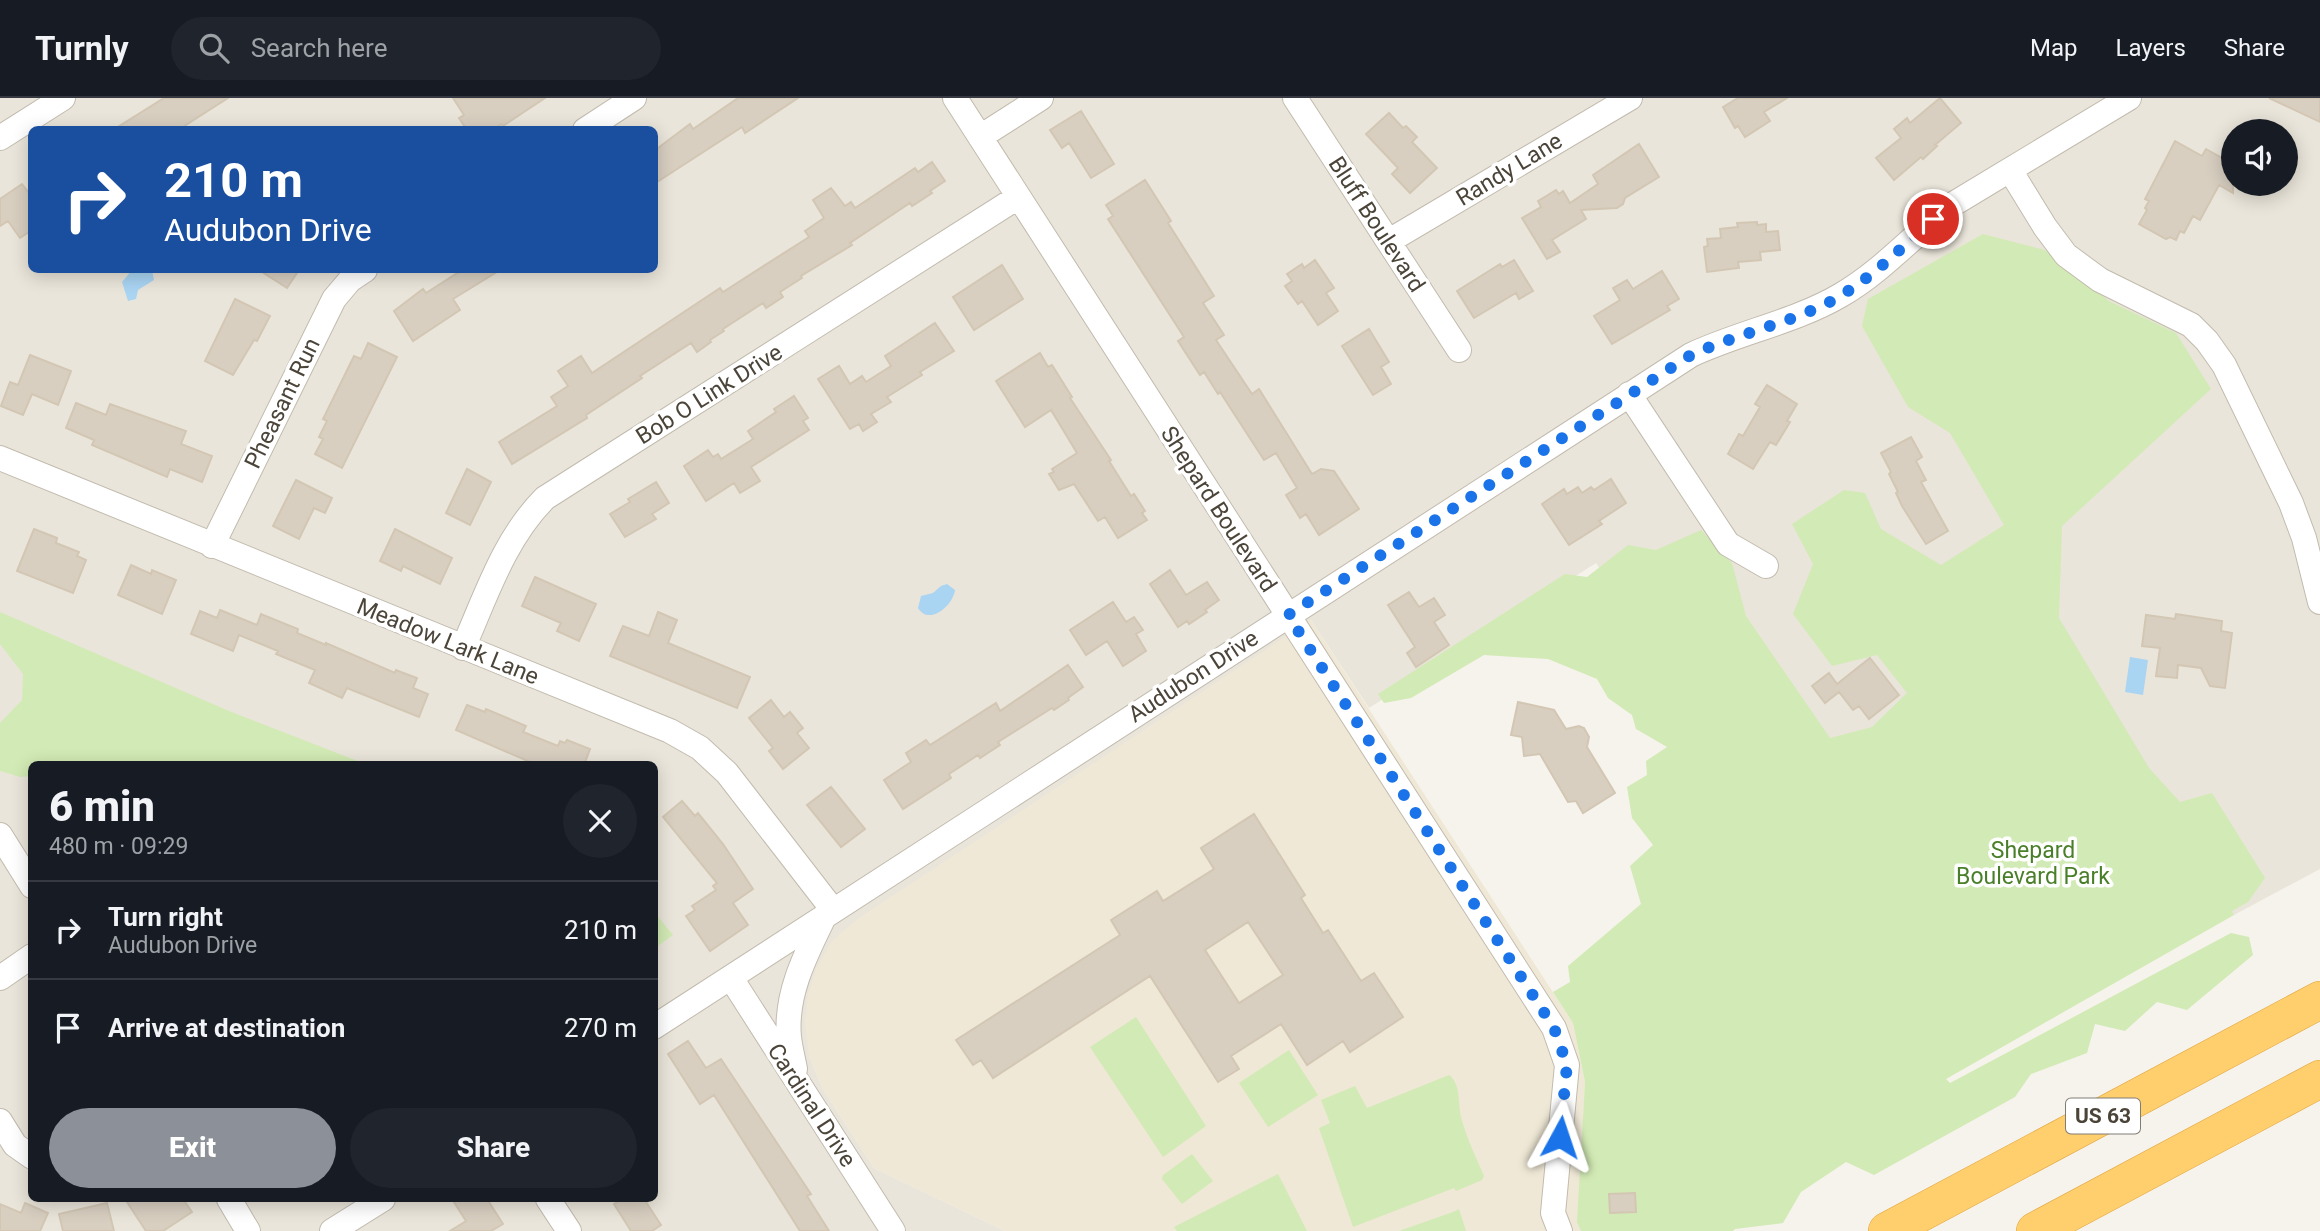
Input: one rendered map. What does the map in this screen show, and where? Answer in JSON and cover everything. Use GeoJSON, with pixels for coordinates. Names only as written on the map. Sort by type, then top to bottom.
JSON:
{"type":"FeatureCollection","features":[{"type":"Feature","properties":{"kind":"highway","name":"US 63"},"geometry":{"type":"LineString","coordinates":[[1886,1231],[2320,1000]]}},
{"type":"Feature","properties":{"kind":"highway"},"geometry":{"type":"LineString","coordinates":[[2035,1231],[2320,1079]]}},
{"type":"Feature","properties":{"kind":"street"},"geometry":{"type":"LineString","coordinates":[[0,138],[63,98]]}},
{"type":"Feature","properties":{"kind":"street"},"geometry":{"type":"LineString","coordinates":[[591,126],[634,98]]}},
{"type":"Feature","properties":{"kind":"street","name":"Shepard Boulevard"},"geometry":{"type":"LineString","coordinates":[[955,98],[1554,1028],[1567,1065],[1553,1213],[1560,1231]]}},
{"type":"Feature","properties":{"kind":"street"},"geometry":{"type":"LineString","coordinates":[[979,137],[1041,98]]}},
{"type":"Feature","properties":{"kind":"street","name":"Bluff Boulevard"},"geometry":{"type":"LineString","coordinates":[[1295,98],[1459,350]]}},
{"type":"Feature","properties":{"kind":"street","name":"Randy Lane"},"geometry":{"type":"LineString","coordinates":[[1389,241],[1630,98]]}},
{"type":"Feature","properties":{"kind":"street","name":"Audubon Drive"},"geometry":{"type":"LineString","coordinates":[[658,1024],[1629,394],[1691,355],[1716,343],[1813,310],[1842,295],[1873,274],[1933,219],[1955,203],[2129,98]]}},
{"type":"Feature","properties":{"kind":"street"},"geometry":{"type":"LineString","coordinates":[[2010,170],[2066,256],[2100,281],[2191,325],[2213,349],[2224,365],[2291,503],[2304,538],[2320,602]]}},
{"type":"Feature","properties":{"kind":"street","name":"Bob O Link Drive"},"geometry":{"type":"LineString","coordinates":[[463,648],[510,542],[529,514],[545,498],[1018,197]]}},
{"type":"Feature","properties":{"kind":"street","name":"Pheasant Run"},"geometry":{"type":"LineString","coordinates":[[212,546],[327,310],[350,280],[360,273]]}},
{"type":"Feature","properties":{"kind":"street"},"geometry":{"type":"LineString","coordinates":[[1629,394],[1728,544],[1766,566]]}},
{"type":"Feature","properties":{"kind":"street","name":"Meadow Lark Lane"},"geometry":{"type":"LineString","coordinates":[[0,458],[670,732],[700,748],[727,773],[829,913]]}},
{"type":"Feature","properties":{"kind":"street"},"geometry":{"type":"LineString","coordinates":[[0,835],[28,880]]}},
{"type":"Feature","properties":{"kind":"street"},"geometry":{"type":"LineString","coordinates":[[796,1080],[789,1035],[793,992],[806,954],[829,913]]}},
{"type":"Feature","properties":{"kind":"street"},"geometry":{"type":"LineString","coordinates":[[0,978],[28,959]]}},
{"type":"Feature","properties":{"kind":"street","name":"Cardinal Drive"},"geometry":{"type":"LineString","coordinates":[[731,978],[893,1231]]}},
{"type":"Feature","properties":{"kind":"street"},"geometry":{"type":"LineString","coordinates":[[0,1121],[15,1145],[28,1154]]}},
{"type":"Feature","properties":{"kind":"street"},"geometry":{"type":"LineString","coordinates":[[231,1202],[248,1231]]}},
{"type":"Feature","properties":{"kind":"street"},"geometry":{"type":"LineString","coordinates":[[332,1231],[378,1202]]}},
{"type":"Feature","properties":{"kind":"street"},"geometry":{"type":"LineString","coordinates":[[550,1202],[569,1231]]}},
{"type":"Feature","properties":{"kind":"shaded area"},"geometry":{"type":"Polygon","coordinates":[[[0,98],[2320,98],[2320,869],[2234,915],[2083,663],[1780,851],[1596,563],[1369,708],[1311,620],[809,1056],[823,1089],[874,1168],[1005,1231],[0,1231],[0,98]]]}},
{"type":"Feature","properties":{"kind":"shaded area"},"geometry":{"type":"Polygon","coordinates":[[[1311,620],[1573,1023],[1585,1082],[1578,1222],[1581,1231],[1005,1231],[874,1168],[823,1089],[809,1056],[805,1023],[808,994],[817,967],[832,941],[859,918],[1311,620]]]}},
{"type":"Feature","properties":{"kind":"green space","name":"Shepard Boulevard Park"},"geometry":{"type":"Polygon","coordinates":[[[1983,234],[2045,250],[2109,301],[2176,333],[2211,389],[2062,526],[2059,618],[2149,768],[2180,802],[2212,793],[2265,878],[2248,902],[2232,911],[2234,915],[1946,1079],[1950,1083],[2231,933],[2249,937],[2253,955],[2187,1010],[2157,1002],[2125,1031],[2095,1024],[2087,1053],[2031,1074],[2015,1097],[1874,1175],[1846,1162],[1801,1192],[1783,1223],[1733,1231],[1581,1231],[1577,1222],[1585,1082],[1573,1023],[1553,992],[1570,982],[1568,966],[1641,904],[1630,866],[1653,845],[1632,818],[1627,787],[1647,775],[1646,761],[1667,747],[1636,729],[1632,715],[1608,698],[1597,679],[1548,659],[1484,655],[1411,698],[1384,703],[1378,694],[1565,574],[1587,577],[1628,545],[1656,550],[1701,530],[1732,563],[1746,616],[1830,738],[1872,727],[1907,693],[1877,655],[1832,666],[1793,614],[1813,564],[1792,524],[1844,490],[1865,493],[1881,529],[1941,565],[2004,525],[1950,433],[1908,407],[1862,326],[1868,299],[1983,234]]]}},
{"type":"Feature","properties":{"kind":"green space"},"geometry":{"type":"Polygon","coordinates":[[[0,612],[229,711],[358,761],[28,761],[28,776],[20,777],[0,771],[0,723],[22,700],[23,674],[0,644],[0,612]]]}},
{"type":"Feature","properties":{"kind":"green space"},"geometry":{"type":"Polygon","coordinates":[[[658,917],[673,935],[658,946],[658,917]]]}},
{"type":"Feature","properties":{"kind":"green space"},"geometry":{"type":"Polygon","coordinates":[[[1136,1017],[1206,1126],[1163,1157],[1090,1047],[1136,1017]]]}},
{"type":"Feature","properties":{"kind":"green space"},"geometry":{"type":"Polygon","coordinates":[[[1289,1050],[1318,1095],[1268,1127],[1239,1083],[1289,1050]]]}},
{"type":"Feature","properties":{"kind":"green space"},"geometry":{"type":"Polygon","coordinates":[[[1449,1075],[1456,1084],[1461,1117],[1484,1176],[1482,1180],[1353,1227],[1319,1128],[1330,1123],[1321,1100],[1355,1086],[1367,1108],[1449,1075]]]}},
{"type":"Feature","properties":{"kind":"green space"},"geometry":{"type":"Polygon","coordinates":[[[1192,1154],[1213,1181],[1182,1204],[1162,1179],[1163,1175],[1192,1154]]]}},
{"type":"Feature","properties":{"kind":"green space"},"geometry":{"type":"Polygon","coordinates":[[[1278,1174],[1307,1231],[1177,1231],[1174,1227],[1278,1174]]]}},
{"type":"Feature","properties":{"kind":"green space"},"geometry":{"type":"Polygon","coordinates":[[[1459,1209],[1466,1231],[1399,1231],[1453,1212],[1459,1209]]]}},
{"type":"Feature","properties":{"kind":"water"},"geometry":{"type":"Polygon","coordinates":[[[130,273],[153,273],[154,280],[138,290],[136,299],[128,301],[122,282],[130,273]]]}},
{"type":"Feature","properties":{"kind":"water"},"geometry":{"type":"Polygon","coordinates":[[[947,584],[955,590],[950,602],[940,612],[928,615],[918,608],[921,596],[933,593],[947,584]]]}},
{"type":"Feature","properties":{"kind":"water"},"geometry":{"type":"Polygon","coordinates":[[[2130,657],[2148,660],[2143,695],[2125,692],[2130,657]]]}},
{"type":"Feature","properties":{"kind":"building"},"geometry":{"type":"Polygon","coordinates":[[[164,98],[228,98],[184,126],[119,126],[164,98]]]}},
{"type":"Feature","properties":{"kind":"building"},"geometry":{"type":"Polygon","coordinates":[[[453,98],[545,98],[503,126],[464,126],[459,118],[464,115],[453,98]]]}},
{"type":"Feature","properties":{"kind":"building"},"geometry":{"type":"Polygon","coordinates":[[[738,98],[798,98],[745,133],[742,127],[658,181],[658,148],[690,124],[693,129],[738,98]]]}},
{"type":"Feature","properties":{"kind":"building"},"geometry":{"type":"Polygon","coordinates":[[[1738,98],[1787,98],[1764,112],[1770,121],[1745,137],[1738,126],[1735,128],[1723,107],[1738,98]]]}},
{"type":"Feature","properties":{"kind":"building"},"geometry":{"type":"Polygon","coordinates":[[[1940,98],[1961,123],[1923,159],[1921,157],[1894,180],[1876,158],[1901,138],[1894,129],[1907,118],[1910,123],[1940,98]]]}},
{"type":"Feature","properties":{"kind":"building"},"geometry":{"type":"Polygon","coordinates":[[[2269,98],[2320,98],[2320,122],[2269,98]]]}},
{"type":"Feature","properties":{"kind":"building"},"geometry":{"type":"Polygon","coordinates":[[[1081,111],[1114,164],[1091,178],[1069,143],[1062,148],[1050,130],[1081,111]]]}},
{"type":"Feature","properties":{"kind":"building"},"geometry":{"type":"Polygon","coordinates":[[[1389,113],[1403,128],[1406,126],[1417,137],[1412,142],[1437,168],[1410,193],[1392,174],[1398,168],[1366,134],[1389,113]]]}},
{"type":"Feature","properties":{"kind":"building"},"geometry":{"type":"Polygon","coordinates":[[[2175,141],[2202,156],[2206,149],[2221,157],[2221,186],[2219,185],[2200,220],[2193,216],[2184,233],[2180,231],[2176,240],[2170,237],[2166,239],[2139,224],[2147,210],[2145,208],[2149,201],[2145,199],[2175,141]]]}},
{"type":"Feature","properties":{"kind":"building"},"geometry":{"type":"Polygon","coordinates":[[[1639,144],[1659,177],[1625,198],[1623,204],[1617,208],[1581,210],[1586,219],[1552,240],[1560,252],[1547,259],[1522,218],[1541,207],[1538,201],[1556,190],[1559,194],[1563,191],[1570,203],[1598,184],[1593,175],[1639,144]]]}},
{"type":"Feature","properties":{"kind":"building"},"geometry":{"type":"Polygon","coordinates":[[[932,162],[945,181],[930,191],[932,193],[912,206],[910,203],[850,243],[852,245],[801,276],[802,278],[780,292],[783,297],[766,308],[763,303],[723,329],[724,331],[697,352],[691,343],[640,376],[642,378],[586,415],[587,418],[512,464],[499,442],[557,406],[551,397],[568,386],[558,371],[581,356],[592,373],[720,288],[723,292],[809,237],[805,231],[824,218],[813,200],[831,188],[845,206],[851,202],[855,208],[915,168],[918,172],[932,162]]]}},
{"type":"Feature","properties":{"kind":"building"},"geometry":{"type":"Polygon","coordinates":[[[1145,180],[1171,221],[1168,223],[1214,296],[1203,303],[1224,335],[1216,340],[1252,394],[1259,389],[1312,474],[1321,469],[1334,471],[1359,509],[1319,535],[1306,514],[1300,518],[1286,495],[1297,488],[1276,453],[1264,460],[1220,392],[1218,394],[1204,372],[1200,375],[1178,341],[1184,337],[1108,219],[1113,216],[1106,205],[1145,180]]]}},
{"type":"Feature","properties":{"kind":"building"},"geometry":{"type":"Polygon","coordinates":[[[22,184],[28,192],[28,233],[20,238],[8,221],[0,226],[0,199],[22,184]]]}},
{"type":"Feature","properties":{"kind":"building"},"geometry":{"type":"Polygon","coordinates":[[[1757,222],[1757,225],[1766,224],[1766,232],[1778,231],[1780,250],[1760,252],[1761,260],[1738,262],[1739,268],[1707,272],[1704,247],[1708,246],[1707,239],[1721,238],[1720,229],[1738,227],[1737,223],[1757,222]]]}},
{"type":"Feature","properties":{"kind":"building"},"geometry":{"type":"Polygon","coordinates":[[[1315,260],[1334,288],[1326,293],[1338,311],[1318,325],[1302,301],[1298,304],[1285,286],[1292,281],[1287,274],[1302,264],[1304,268],[1315,260]]]}},
{"type":"Feature","properties":{"kind":"building"},"geometry":{"type":"Polygon","coordinates":[[[1514,260],[1533,291],[1519,299],[1516,293],[1474,318],[1457,291],[1500,264],[1502,267],[1514,260]]]}},
{"type":"Feature","properties":{"kind":"building"},"geometry":{"type":"Polygon","coordinates":[[[1002,265],[1023,299],[974,330],[953,297],[1002,265]]]}},
{"type":"Feature","properties":{"kind":"building"},"geometry":{"type":"Polygon","coordinates":[[[1662,271],[1679,299],[1667,306],[1670,310],[1612,344],[1594,316],[1620,300],[1613,288],[1627,280],[1633,289],[1662,271]]]}},
{"type":"Feature","properties":{"kind":"building"},"geometry":{"type":"Polygon","coordinates":[[[264,273],[297,273],[287,288],[264,273]]]}},
{"type":"Feature","properties":{"kind":"building"},"geometry":{"type":"Polygon","coordinates":[[[457,273],[495,273],[453,299],[460,310],[413,341],[394,311],[423,289],[426,293],[457,273]]]}},
{"type":"Feature","properties":{"kind":"building"},"geometry":{"type":"Polygon","coordinates":[[[235,299],[270,316],[257,341],[254,340],[233,375],[205,361],[235,299]]]}},
{"type":"Feature","properties":{"kind":"building"},"geometry":{"type":"Polygon","coordinates":[[[935,323],[954,351],[887,397],[891,402],[871,414],[877,422],[863,431],[859,424],[850,429],[818,379],[839,366],[850,384],[862,376],[866,382],[891,366],[885,356],[935,323]]]}},
{"type":"Feature","properties":{"kind":"building"},"geometry":{"type":"Polygon","coordinates":[[[1369,329],[1389,362],[1381,367],[1391,384],[1373,395],[1342,346],[1369,329]]]}},
{"type":"Feature","properties":{"kind":"building"},"geometry":{"type":"Polygon","coordinates":[[[368,343],[397,357],[342,468],[315,454],[323,439],[319,437],[327,421],[323,419],[354,356],[361,359],[368,343]]]}},
{"type":"Feature","properties":{"kind":"building"},"geometry":{"type":"Polygon","coordinates":[[[1040,353],[1048,367],[1052,365],[1131,496],[1134,494],[1145,511],[1142,513],[1147,520],[1118,538],[1105,517],[1098,521],[1074,484],[1059,490],[1049,474],[1054,472],[1052,469],[1077,453],[1051,410],[1025,427],[996,381],[1040,353]]]}},
{"type":"Feature","properties":{"kind":"building"},"geometry":{"type":"Polygon","coordinates":[[[30,355],[71,371],[58,405],[32,394],[23,415],[1,406],[10,382],[18,385],[30,355]]]}},
{"type":"Feature","properties":{"kind":"building"},"geometry":{"type":"Polygon","coordinates":[[[1767,385],[1797,404],[1776,445],[1770,442],[1753,469],[1728,454],[1739,434],[1743,436],[1760,407],[1755,404],[1767,385]]]}},
{"type":"Feature","properties":{"kind":"building"},"geometry":{"type":"Polygon","coordinates":[[[794,396],[808,418],[803,421],[809,430],[751,467],[760,481],[740,493],[734,483],[706,501],[684,466],[708,450],[713,457],[718,454],[721,459],[753,439],[748,431],[794,396]]]}},
{"type":"Feature","properties":{"kind":"building"},"geometry":{"type":"Polygon","coordinates":[[[76,403],[106,415],[110,404],[186,431],[181,444],[212,456],[202,482],[170,469],[167,477],[92,445],[94,440],[66,428],[76,403]]]}},
{"type":"Feature","properties":{"kind":"building"},"geometry":{"type":"Polygon","coordinates":[[[1911,437],[1922,457],[1916,461],[1926,480],[1921,482],[1948,531],[1926,544],[1902,506],[1889,474],[1891,472],[1881,453],[1911,437]]]}},
{"type":"Feature","properties":{"kind":"building"},"geometry":{"type":"Polygon","coordinates":[[[467,469],[491,482],[470,525],[446,513],[467,469]]]}},
{"type":"Feature","properties":{"kind":"building"},"geometry":{"type":"Polygon","coordinates":[[[1611,479],[1626,503],[1599,521],[1602,524],[1569,545],[1542,504],[1564,489],[1567,494],[1578,487],[1582,493],[1591,487],[1594,490],[1611,479]]]}},
{"type":"Feature","properties":{"kind":"building"},"geometry":{"type":"Polygon","coordinates":[[[296,480],[332,498],[325,513],[314,508],[299,539],[273,526],[296,480]]]}},
{"type":"Feature","properties":{"kind":"building"},"geometry":{"type":"Polygon","coordinates":[[[656,482],[669,503],[652,514],[656,519],[625,537],[610,514],[656,482]]]}},
{"type":"Feature","properties":{"kind":"building"},"geometry":{"type":"Polygon","coordinates":[[[34,529],[57,538],[56,543],[79,552],[77,556],[86,560],[73,593],[17,571],[34,529]]]}},
{"type":"Feature","properties":{"kind":"building"},"geometry":{"type":"Polygon","coordinates":[[[395,529],[452,558],[440,584],[403,566],[401,571],[380,561],[395,529]]]}},
{"type":"Feature","properties":{"kind":"building"},"geometry":{"type":"Polygon","coordinates":[[[131,565],[151,574],[152,570],[176,580],[162,614],[118,595],[131,565]]]}},
{"type":"Feature","properties":{"kind":"building"},"geometry":{"type":"Polygon","coordinates":[[[1170,570],[1186,595],[1207,582],[1219,600],[1189,624],[1187,621],[1178,627],[1150,584],[1170,570]]]}},
{"type":"Feature","properties":{"kind":"building"},"geometry":{"type":"Polygon","coordinates":[[[535,577],[596,604],[579,641],[557,631],[561,623],[522,606],[535,577]]]}},
{"type":"Feature","properties":{"kind":"building"},"geometry":{"type":"Polygon","coordinates":[[[1409,592],[1419,607],[1434,598],[1445,615],[1434,622],[1449,645],[1416,667],[1407,653],[1415,647],[1388,605],[1409,592]]]}},
{"type":"Feature","properties":{"kind":"building"},"geometry":{"type":"Polygon","coordinates":[[[1113,602],[1126,622],[1134,617],[1143,630],[1136,634],[1146,651],[1123,666],[1107,641],[1086,655],[1070,630],[1113,602]]]}},
{"type":"Feature","properties":{"kind":"building"},"geometry":{"type":"Polygon","coordinates":[[[220,610],[257,625],[261,614],[298,629],[297,633],[326,645],[395,673],[396,670],[417,678],[413,688],[428,694],[419,717],[347,688],[342,698],[309,683],[315,670],[239,635],[233,651],[191,634],[200,611],[217,618],[220,610]]]}},
{"type":"Feature","properties":{"kind":"building"},"geometry":{"type":"Polygon","coordinates":[[[658,612],[677,620],[668,643],[750,677],[737,708],[610,656],[623,626],[649,636],[658,612]]]}},
{"type":"Feature","properties":{"kind":"building"},"geometry":{"type":"Polygon","coordinates":[[[2176,614],[2222,621],[2221,631],[2232,633],[2225,688],[2210,686],[2201,668],[2178,665],[2177,678],[2156,676],[2160,648],[2142,646],[2146,615],[2175,619],[2176,614]]]}},
{"type":"Feature","properties":{"kind":"building"},"geometry":{"type":"Polygon","coordinates":[[[1870,658],[1899,695],[1869,719],[1859,706],[1853,710],[1839,692],[1825,703],[1812,686],[1829,673],[1837,684],[1870,658]]]}},
{"type":"Feature","properties":{"kind":"building"},"geometry":{"type":"Polygon","coordinates":[[[1068,665],[1083,687],[1068,698],[1069,700],[998,742],[1000,745],[980,758],[978,755],[949,774],[951,778],[903,809],[884,780],[911,762],[906,753],[926,740],[930,745],[996,703],[1000,711],[1068,665]]]}},
{"type":"Feature","properties":{"kind":"building"},"geometry":{"type":"Polygon","coordinates":[[[771,700],[784,717],[790,712],[803,728],[797,733],[809,748],[783,769],[769,751],[773,748],[749,718],[771,700]]]}},
{"type":"Feature","properties":{"kind":"building"},"geometry":{"type":"Polygon","coordinates":[[[1518,702],[1554,710],[1566,729],[1579,726],[1584,728],[1589,737],[1587,747],[1615,793],[1583,813],[1576,801],[1568,802],[1540,754],[1524,756],[1522,737],[1511,735],[1518,702]]]}},
{"type":"Feature","properties":{"kind":"building"},"geometry":{"type":"Polygon","coordinates":[[[467,705],[485,712],[486,709],[526,726],[523,732],[558,746],[560,741],[565,743],[567,740],[590,749],[586,761],[528,761],[456,730],[467,705]]]}},
{"type":"Feature","properties":{"kind":"building"},"geometry":{"type":"Polygon","coordinates":[[[831,787],[865,829],[841,847],[807,805],[831,787]]]}},
{"type":"Feature","properties":{"kind":"building"},"geometry":{"type":"Polygon","coordinates":[[[682,801],[695,816],[698,813],[753,889],[733,903],[748,925],[710,951],[686,916],[695,910],[692,906],[716,890],[713,886],[717,883],[663,817],[682,801]]]}},
{"type":"Feature","properties":{"kind":"building"},"geometry":{"type":"Polygon","coordinates":[[[1254,814],[1305,895],[1301,898],[1323,933],[1328,930],[1361,981],[1374,973],[1403,1017],[1350,1052],[1343,1041],[1307,1065],[1281,1024],[1231,1056],[1239,1069],[1218,1082],[1150,976],[993,1078],[981,1060],[973,1065],[956,1040],[1120,935],[1111,920],[1157,891],[1163,901],[1214,869],[1201,848],[1254,814]],[[1248,922],[1205,950],[1239,1003],[1283,975],[1248,922]]]}},
{"type":"Feature","properties":{"kind":"building"},"geometry":{"type":"Polygon","coordinates":[[[688,1041],[706,1068],[721,1059],[811,1194],[807,1196],[829,1231],[800,1231],[714,1095],[700,1104],[668,1054],[688,1041]]]}},
{"type":"Feature","properties":{"kind":"building"},"geometry":{"type":"Polygon","coordinates":[[[1635,1193],[1636,1212],[1610,1213],[1609,1194],[1635,1193]]]}},
{"type":"Feature","properties":{"kind":"building"},"geometry":{"type":"Polygon","coordinates":[[[127,1202],[185,1202],[192,1212],[163,1231],[146,1231],[127,1202]]]}},
{"type":"Feature","properties":{"kind":"building"},"geometry":{"type":"Polygon","coordinates":[[[454,1202],[489,1202],[503,1224],[491,1231],[450,1231],[466,1221],[454,1202]]]}},
{"type":"Feature","properties":{"kind":"building"},"geometry":{"type":"Polygon","coordinates":[[[646,1202],[661,1225],[652,1231],[631,1231],[614,1204],[646,1202]]]}},
{"type":"Feature","properties":{"kind":"building"},"geometry":{"type":"Polygon","coordinates":[[[25,1203],[48,1213],[40,1231],[0,1231],[0,1204],[21,1213],[25,1203]]]}},
{"type":"Feature","properties":{"kind":"building"},"geometry":{"type":"Polygon","coordinates":[[[107,1203],[114,1231],[63,1231],[59,1214],[107,1203]]]}},
{"type":"Feature","properties":{"kind":"route"},"geometry":{"type":"LineString","coordinates":[[1560,1137],[1567,1065],[1554,1028],[1288,615],[1691,355],[1716,343],[1813,310],[1842,295],[1873,274],[1933,219]]}}]}
